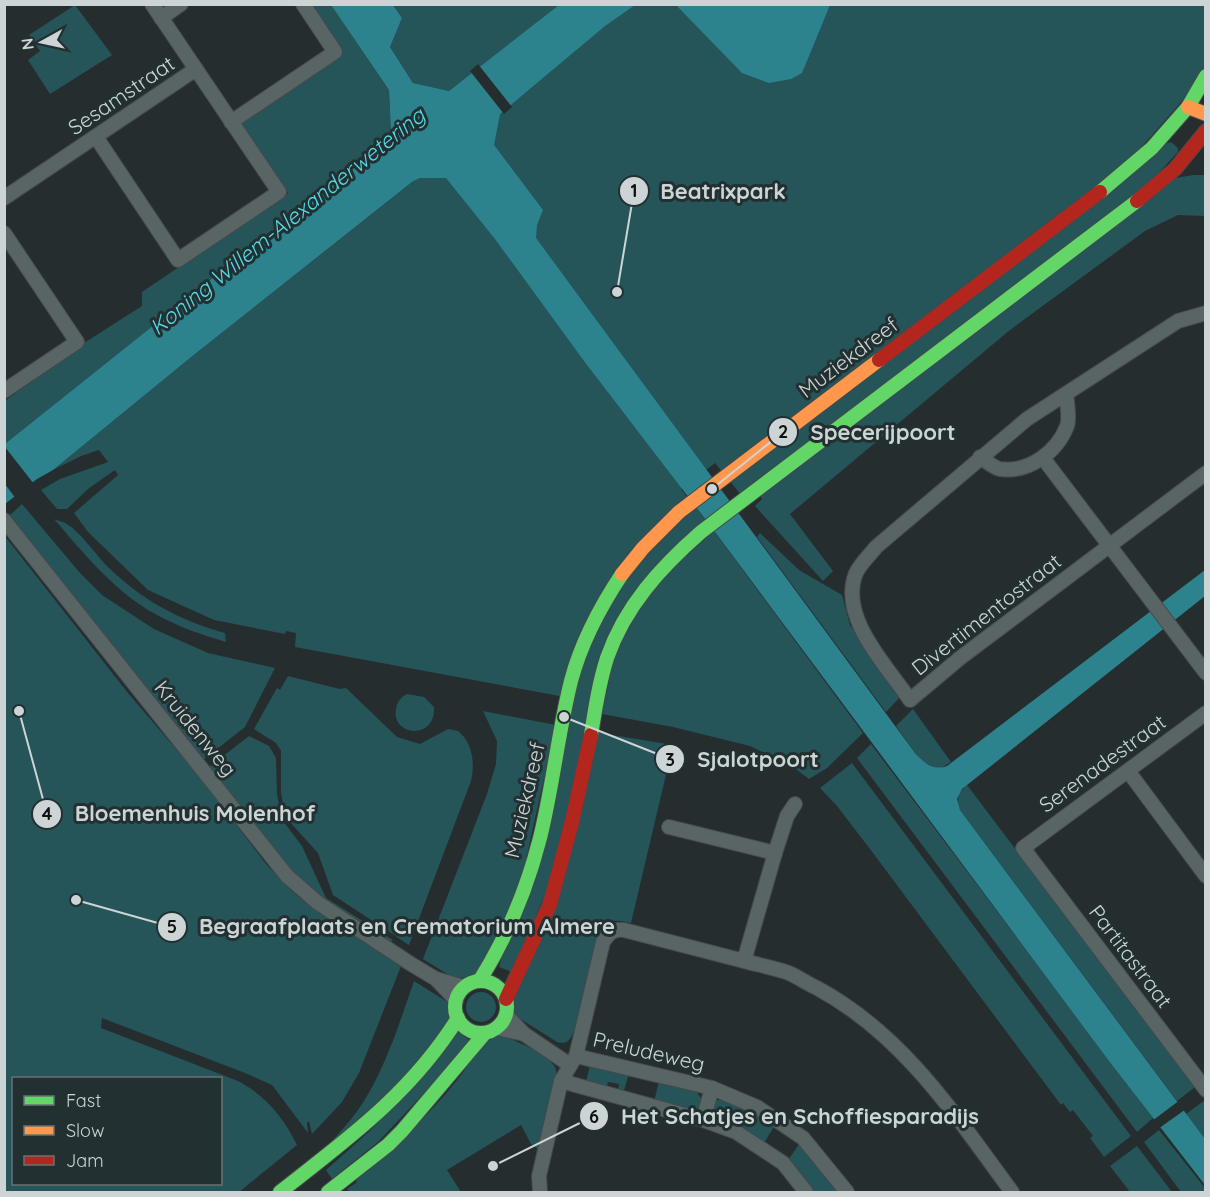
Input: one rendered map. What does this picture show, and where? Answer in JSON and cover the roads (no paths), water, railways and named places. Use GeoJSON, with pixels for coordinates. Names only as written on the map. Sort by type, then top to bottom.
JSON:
{"type":"FeatureCollection","features":[{"type":"Feature","properties":{"kind":"main road","name":"Muziekdreef"},"geometry":{"type":"LineString","coordinates":[[480,980],[494,962],[517,911],[539,840],[571,681],[587,634],[608,594],[642,548],[679,512],[1116,180],[1152,148],[1188,107],[1206,76]]}},
{"type":"Feature","properties":{"kind":"main road"},"geometry":{"type":"LineString","coordinates":[[1188,107],[1206,114]]}},
{"type":"Feature","properties":{"kind":"main road"},"geometry":{"type":"LineString","coordinates":[[328,1192],[388,1145],[506,1015],[506,999],[554,892],[587,756],[607,658],[633,606],[675,554],[701,531],[1134,204],[1175,169],[1206,130],[1188,107]]}},
{"type":"Feature","properties":{"kind":"main road"},"geometry":{"type":"LineString","coordinates":[[491,1030],[469,1030],[458,1018],[456,1000],[464,987],[480,980],[496,985],[506,999]]}},
{"type":"Feature","properties":{"kind":"main road"},"geometry":{"type":"LineString","coordinates":[[280,1192],[378,1115],[403,1089],[458,1018]]}},
{"type":"Feature","properties":{"kind":"street","name":"Sesamstraat"},"geometry":{"type":"LineString","coordinates":[[4,198],[196,69],[152,4]]}},
{"type":"Feature","properties":{"kind":"street"},"geometry":{"type":"LineString","coordinates":[[161,18],[181,4]]}},
{"type":"Feature","properties":{"kind":"street"},"geometry":{"type":"LineString","coordinates":[[231,122],[335,52],[303,4]]}},
{"type":"Feature","properties":{"kind":"street"},"geometry":{"type":"LineString","coordinates":[[96,137],[178,260],[279,192],[196,69]]}},
{"type":"Feature","properties":{"kind":"street"},"geometry":{"type":"LineString","coordinates":[[4,233],[77,342],[4,391]]}},
{"type":"Feature","properties":{"kind":"street","name":"Divertimentostraat"},"geometry":{"type":"LineString","coordinates":[[1206,313],[1178,321],[1027,419],[876,547],[856,571],[852,587],[853,606],[858,626],[910,700],[960,658],[1206,473]]}},
{"type":"Feature","properties":{"kind":"street"},"geometry":{"type":"LineString","coordinates":[[980,458],[999,469],[1024,467],[1043,458],[1053,449],[1068,425],[1066,394]]}},
{"type":"Feature","properties":{"kind":"street"},"geometry":{"type":"LineString","coordinates":[[1043,458],[1206,673]]}},
{"type":"Feature","properties":{"kind":"street","name":"Kruidenweg"},"geometry":{"type":"LineString","coordinates":[[5,520],[287,876],[318,903],[436,979],[456,1000]]}},
{"type":"Feature","properties":{"kind":"street","name":"Serenadestraat"},"geometry":{"type":"LineString","coordinates":[[1023,848],[1206,713]]}},
{"type":"Feature","properties":{"kind":"street"},"geometry":{"type":"LineString","coordinates":[[1128,771],[1206,876]]}},
{"type":"Feature","properties":{"kind":"street"},"geometry":{"type":"LineString","coordinates":[[744,961],[787,816],[795,804]]}},
{"type":"Feature","properties":{"kind":"street"},"geometry":{"type":"LineString","coordinates":[[669,826],[775,853]]}},
{"type":"Feature","properties":{"kind":"street","name":"Partitastraat"},"geometry":{"type":"LineString","coordinates":[[1023,848],[1206,1089]]}},
{"type":"Feature","properties":{"kind":"street"},"geometry":{"type":"LineString","coordinates":[[540,1192],[539,1176],[561,1082],[573,1060],[603,942],[609,933],[618,929],[789,974],[828,994],[862,1016],[908,1057],[928,1080],[1012,1192]]}},
{"type":"Feature","properties":{"kind":"street","name":"Kruidenweg"},"geometry":{"type":"LineString","coordinates":[[436,979],[464,987]]}},
{"type":"Feature","properties":{"kind":"street","name":"Preludeweg"},"geometry":{"type":"LineString","coordinates":[[506,1015],[524,1034],[573,1060],[712,1088],[757,1107],[803,1138],[847,1192]]}},
{"type":"Feature","properties":{"kind":"street","name":"Preludeweg"},"geometry":{"type":"LineString","coordinates":[[491,1030],[524,1034]]}},
{"type":"Feature","properties":{"kind":"street"},"geometry":{"type":"LineString","coordinates":[[561,1082],[703,1120],[736,1132],[783,1163],[806,1192]]}},
{"type":"Feature","properties":{"kind":"street","name":"Preludeweg"},"geometry":{"type":"LineString","coordinates":[[703,1120],[712,1088]]}},
{"type":"Feature","properties":{"kind":"water","name":"Koning Willem-Alexanderwetering"},"geometry":{"type":"Polygon","coordinates":[[[331,5],[393,5],[402,18],[390,47],[413,83],[449,91],[559,5],[635,5],[605,26],[500,114],[494,145],[543,210],[537,225],[536,238],[915,753],[925,763],[933,767],[947,766],[1205,570],[1205,596],[962,789],[957,799],[960,810],[1205,1139],[1205,1185],[1109,1061],[495,239],[446,178],[420,178],[412,182],[53,470],[37,479],[5,504],[6,443],[391,134],[389,90],[331,5]]]}},
{"type":"Feature","properties":{"kind":"water"},"geometry":{"type":"Polygon","coordinates":[[[676,5],[830,5],[802,73],[791,79],[769,83],[742,73],[676,5]]]}},
{"type":"Feature","properties":{"kind":"place","name":"Beatrixpark"},"geometry":{"type":"Point","coordinates":[617,292]}},
{"type":"Feature","properties":{"kind":"place","name":"Specerijpoort"},"geometry":{"type":"Point","coordinates":[712,489]}},
{"type":"Feature","properties":{"kind":"place","name":"Bloemenhuis Molenhof"},"geometry":{"type":"Point","coordinates":[19,711]}},
{"type":"Feature","properties":{"kind":"place","name":"Sjalotpoort"},"geometry":{"type":"Point","coordinates":[564,717]}},
{"type":"Feature","properties":{"kind":"place","name":"Begraafplaats en Crematorium Almere"},"geometry":{"type":"Point","coordinates":[76,900]}},
{"type":"Feature","properties":{"kind":"place","name":"Het Schatjes en Schoffiesparadijs"},"geometry":{"type":"Point","coordinates":[493,1166]}}]}
